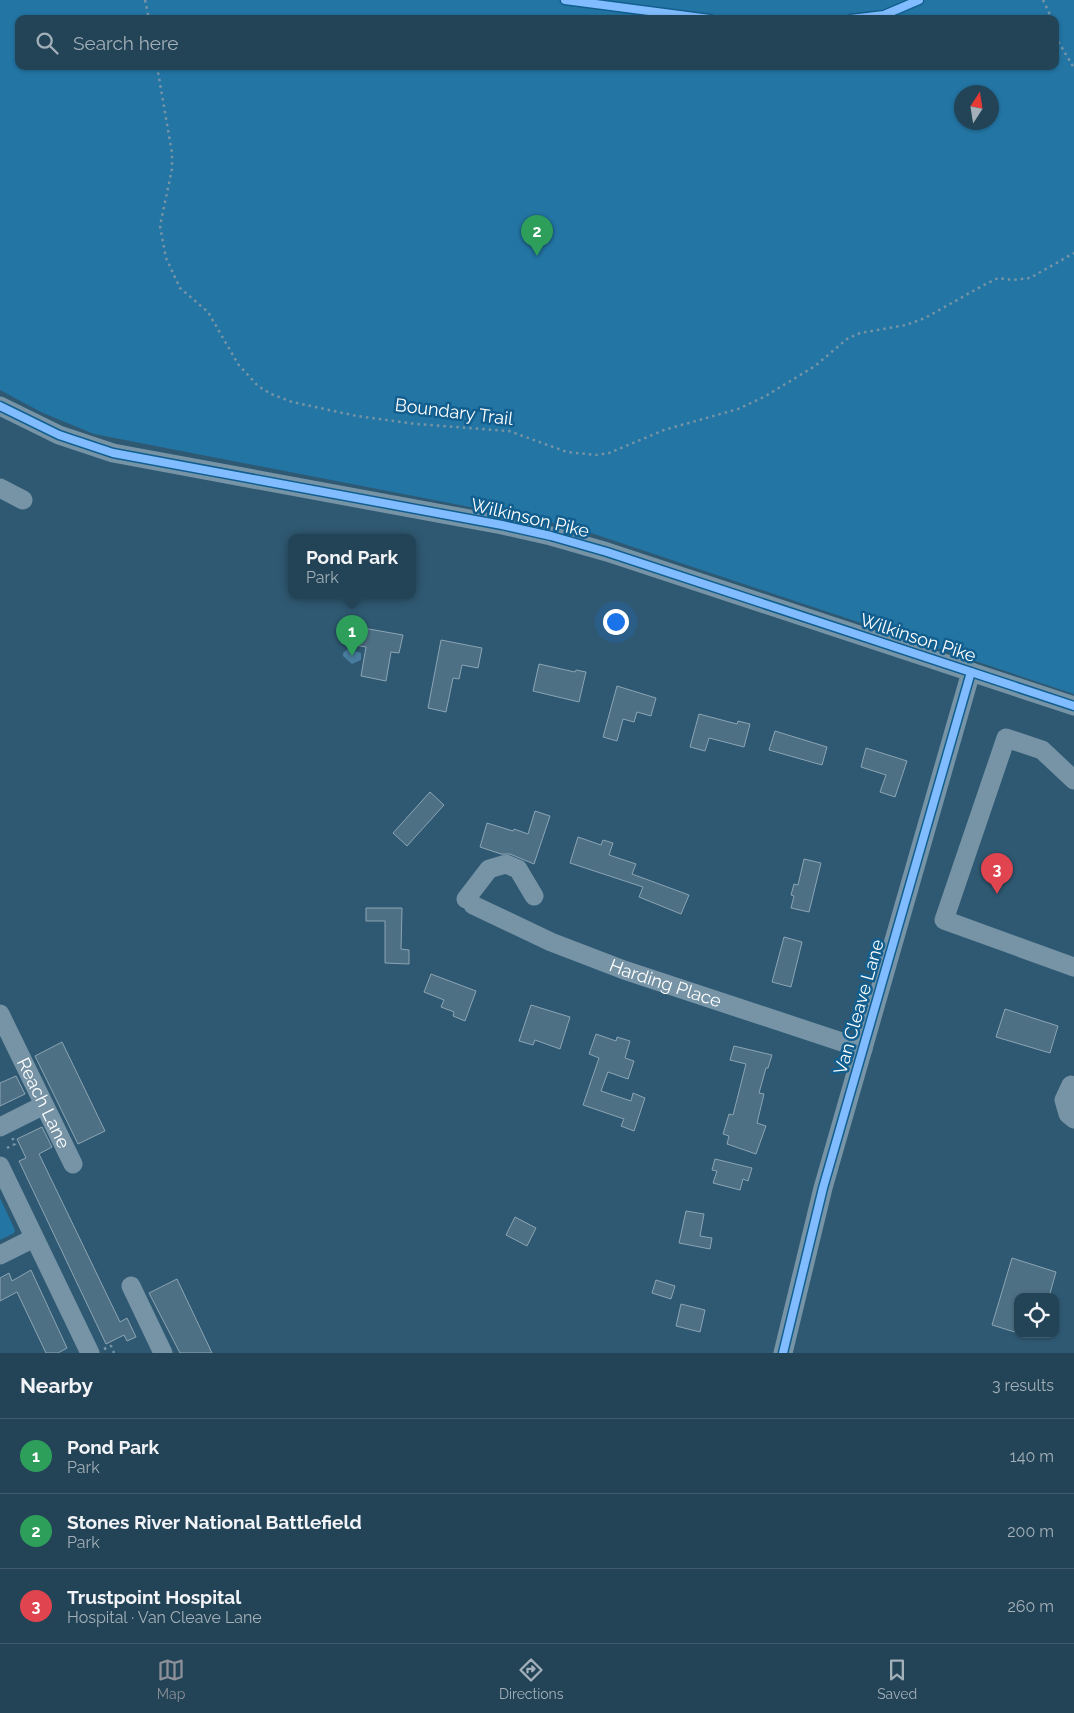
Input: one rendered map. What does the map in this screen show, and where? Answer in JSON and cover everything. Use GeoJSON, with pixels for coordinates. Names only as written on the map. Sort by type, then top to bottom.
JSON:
{"type":"FeatureCollection","features":[{"type":"Feature","properties":{"kind":"street","name":"Wilkinson Pike"},"geometry":{"type":"LineString","coordinates":[[0,406],[59,435],[113,453],[551,536],[673,573],[1074,706]]}},
{"type":"Feature","properties":{"kind":"street"},"geometry":{"type":"LineString","coordinates":[[0,488],[23,500]]}},
{"type":"Feature","properties":{"kind":"street","name":"Van Cleave Lane"},"geometry":{"type":"LineString","coordinates":[[783,1353],[823,1188],[971,672]]}},
{"type":"Feature","properties":{"kind":"street"},"geometry":{"type":"LineString","coordinates":[[1074,780],[1042,750],[1006,738],[944,920],[1074,967]]}},
{"type":"Feature","properties":{"kind":"street","name":"Harding Place"},"geometry":{"type":"LineString","coordinates":[[534,896],[518,869],[506,864],[489,869],[470,902],[551,942],[624,970],[862,1049]]}},
{"type":"Feature","properties":{"kind":"street","name":"Reach Lane"},"geometry":{"type":"LineString","coordinates":[[0,1014],[73,1164]]}},
{"type":"Feature","properties":{"kind":"street"},"geometry":{"type":"LineString","coordinates":[[1073,1082],[1064,1100],[1068,1114],[1074,1119]]}},
{"type":"Feature","properties":{"kind":"street"},"geometry":{"type":"LineString","coordinates":[[6,1132],[44,1105]]}},
{"type":"Feature","properties":{"kind":"street"},"geometry":{"type":"LineString","coordinates":[[0,1166],[34,1238],[97,1351]]}},
{"type":"Feature","properties":{"kind":"street"},"geometry":{"type":"LineString","coordinates":[[0,1255],[34,1238]]}},
{"type":"Feature","properties":{"kind":"street"},"geometry":{"type":"LineString","coordinates":[[131,1286],[156,1351]]}},
{"type":"Feature","properties":{"kind":"path"},"geometry":{"type":"LineString","coordinates":[[145,0],[147,15]]}},
{"type":"Feature","properties":{"kind":"path"},"geometry":{"type":"LineString","coordinates":[[1043,0],[1050,15]]}},
{"type":"Feature","properties":{"kind":"path"},"geometry":{"type":"LineString","coordinates":[[1059,43],[1074,68]]}},
{"type":"Feature","properties":{"kind":"path"},"geometry":{"type":"LineString","coordinates":[[6,1132],[15,1144],[7,1148]]}},
{"type":"Feature","properties":{"kind":"path"},"geometry":{"type":"LineString","coordinates":[[97,1351],[111,1346],[114,1353]]}},
{"type":"Feature","properties":{"kind":"shaded area"},"geometry":{"type":"Polygon","coordinates":[[[0,0],[1074,0],[1074,694],[573,527],[94,434],[43,413],[0,390],[0,0]]]}},
{"type":"Feature","properties":{"kind":"shaded area"},"geometry":{"type":"Polygon","coordinates":[[[348,649],[361,653],[361,660],[352,664],[343,656],[343,653],[348,649]]]}},
{"type":"Feature","properties":{"kind":"shaded area"},"geometry":{"type":"Polygon","coordinates":[[[0,1198],[15,1230],[14,1233],[0,1240],[0,1198]]]}},
{"type":"Feature","properties":{"kind":"building"},"geometry":{"type":"Polygon","coordinates":[[[346,625],[403,635],[399,653],[391,652],[386,681],[361,676],[366,647],[342,643],[346,625]]]}},
{"type":"Feature","properties":{"kind":"building"},"geometry":{"type":"Polygon","coordinates":[[[441,640],[482,648],[478,668],[462,665],[459,679],[453,678],[446,712],[428,708],[441,640]]]}},
{"type":"Feature","properties":{"kind":"building"},"geometry":{"type":"Polygon","coordinates":[[[539,664],[575,672],[576,670],[586,672],[579,702],[533,691],[539,664]]]}},
{"type":"Feature","properties":{"kind":"building"},"geometry":{"type":"Polygon","coordinates":[[[617,686],[656,698],[651,716],[637,712],[634,722],[623,719],[617,741],[603,737],[617,686]]]}},
{"type":"Feature","properties":{"kind":"building"},"geometry":{"type":"Polygon","coordinates":[[[699,714],[737,724],[738,721],[750,724],[744,747],[709,738],[705,751],[690,747],[699,714]]]}},
{"type":"Feature","properties":{"kind":"building"},"geometry":{"type":"Polygon","coordinates":[[[775,731],[827,747],[822,765],[769,750],[775,731]]]}},
{"type":"Feature","properties":{"kind":"building"},"geometry":{"type":"Polygon","coordinates":[[[866,748],[907,761],[895,797],[880,792],[886,775],[861,767],[866,748]]]}},
{"type":"Feature","properties":{"kind":"building"},"geometry":{"type":"Polygon","coordinates":[[[430,792],[444,805],[407,846],[393,833],[430,792]]]}},
{"type":"Feature","properties":{"kind":"building"},"geometry":{"type":"Polygon","coordinates":[[[535,811],[550,816],[534,864],[510,854],[501,854],[480,847],[487,823],[528,834],[535,811]]]}},
{"type":"Feature","properties":{"kind":"building"},"geometry":{"type":"Polygon","coordinates":[[[578,837],[601,845],[603,840],[613,843],[609,855],[636,864],[632,874],[689,895],[681,914],[639,897],[643,887],[570,863],[578,837]]]}},
{"type":"Feature","properties":{"kind":"building"},"geometry":{"type":"Polygon","coordinates":[[[804,859],[821,863],[809,912],[791,908],[794,896],[791,895],[794,884],[798,885],[804,859]]]}},
{"type":"Feature","properties":{"kind":"building"},"geometry":{"type":"Polygon","coordinates":[[[366,908],[402,908],[401,949],[409,950],[409,964],[385,963],[385,921],[366,921],[366,908]]]}},
{"type":"Feature","properties":{"kind":"building"},"geometry":{"type":"Polygon","coordinates":[[[784,937],[802,942],[791,987],[772,982],[784,937]]]}},
{"type":"Feature","properties":{"kind":"building"},"geometry":{"type":"Polygon","coordinates":[[[431,974],[476,991],[465,1021],[453,1016],[454,1012],[441,1007],[444,1000],[424,992],[431,974]]]}},
{"type":"Feature","properties":{"kind":"building"},"geometry":{"type":"Polygon","coordinates":[[[531,1005],[570,1017],[560,1049],[535,1040],[533,1045],[519,1041],[531,1005]]]}},
{"type":"Feature","properties":{"kind":"building"},"geometry":{"type":"Polygon","coordinates":[[[1005,1009],[1058,1026],[1050,1053],[996,1037],[1005,1009]]]}},
{"type":"Feature","properties":{"kind":"building"},"geometry":{"type":"Polygon","coordinates":[[[596,1034],[616,1041],[617,1037],[630,1041],[625,1058],[634,1061],[628,1079],[608,1072],[601,1091],[631,1101],[633,1093],[645,1098],[634,1131],[621,1126],[624,1119],[583,1105],[599,1058],[589,1054],[596,1034]]]}},
{"type":"Feature","properties":{"kind":"building"},"geometry":{"type":"Polygon","coordinates":[[[62,1042],[105,1131],[78,1144],[35,1056],[62,1042]]]}},
{"type":"Feature","properties":{"kind":"building"},"geometry":{"type":"Polygon","coordinates":[[[734,1046],[772,1055],[759,1093],[764,1094],[757,1123],[766,1126],[756,1154],[727,1144],[729,1136],[723,1134],[729,1114],[733,1115],[746,1064],[730,1060],[734,1046]]]}},
{"type":"Feature","properties":{"kind":"building"},"geometry":{"type":"Polygon","coordinates":[[[16,1076],[25,1094],[0,1106],[0,1083],[16,1076]]]}},
{"type":"Feature","properties":{"kind":"building"},"geometry":{"type":"Polygon","coordinates":[[[42,1127],[52,1147],[39,1154],[120,1322],[127,1318],[136,1337],[127,1341],[124,1335],[106,1344],[19,1161],[26,1158],[17,1139],[42,1127]]]}},
{"type":"Feature","properties":{"kind":"building"},"geometry":{"type":"Polygon","coordinates":[[[715,1159],[752,1168],[748,1181],[743,1179],[740,1190],[713,1183],[717,1171],[712,1170],[715,1159]]]}},
{"type":"Feature","properties":{"kind":"building"},"geometry":{"type":"Polygon","coordinates":[[[686,1211],[704,1214],[700,1236],[712,1238],[710,1249],[679,1243],[686,1211]]]}},
{"type":"Feature","properties":{"kind":"building"},"geometry":{"type":"Polygon","coordinates":[[[515,1217],[536,1228],[527,1246],[506,1235],[515,1217]]]}},
{"type":"Feature","properties":{"kind":"building"},"geometry":{"type":"Polygon","coordinates":[[[1012,1258],[1056,1272],[1050,1293],[1014,1293],[1014,1332],[992,1325],[1012,1258]]]}},
{"type":"Feature","properties":{"kind":"building"},"geometry":{"type":"Polygon","coordinates":[[[31,1270],[67,1348],[58,1353],[46,1353],[17,1292],[0,1301],[0,1278],[9,1273],[12,1281],[31,1270]]]}},
{"type":"Feature","properties":{"kind":"building"},"geometry":{"type":"Polygon","coordinates":[[[177,1279],[212,1353],[180,1353],[149,1293],[177,1279]]]}},
{"type":"Feature","properties":{"kind":"building"},"geometry":{"type":"Polygon","coordinates":[[[656,1280],[675,1286],[671,1299],[652,1293],[656,1280]]]}},
{"type":"Feature","properties":{"kind":"building"},"geometry":{"type":"Polygon","coordinates":[[[681,1304],[705,1310],[700,1332],[676,1326],[681,1304]]]}},
{"type":"Feature","properties":{"kind":"cycle path"},"geometry":{"type":"LineString","coordinates":[[565,0],[679,15]]}},
{"type":"Feature","properties":{"kind":"cycle path"},"geometry":{"type":"LineString","coordinates":[[884,15],[919,0]]}},
{"type":"Feature","properties":{"kind":"cycle path"},"geometry":{"type":"LineString","coordinates":[[0,406],[59,435],[113,453],[502,525],[551,536],[607,552],[1074,706]]}},
{"type":"Feature","properties":{"kind":"cycle path"},"geometry":{"type":"LineString","coordinates":[[783,1353],[823,1188],[971,672]]}},
{"type":"Feature","properties":{"kind":"place","name":"Stones River National Battlefield"},"geometry":{"type":"Point","coordinates":[537,256]}},
{"type":"Feature","properties":{"kind":"place","name":"Pond Park"},"geometry":{"type":"Point","coordinates":[352,656]}},
{"type":"Feature","properties":{"kind":"place","name":"Trustpoint Hospital"},"geometry":{"type":"Point","coordinates":[997,894]}}]}
